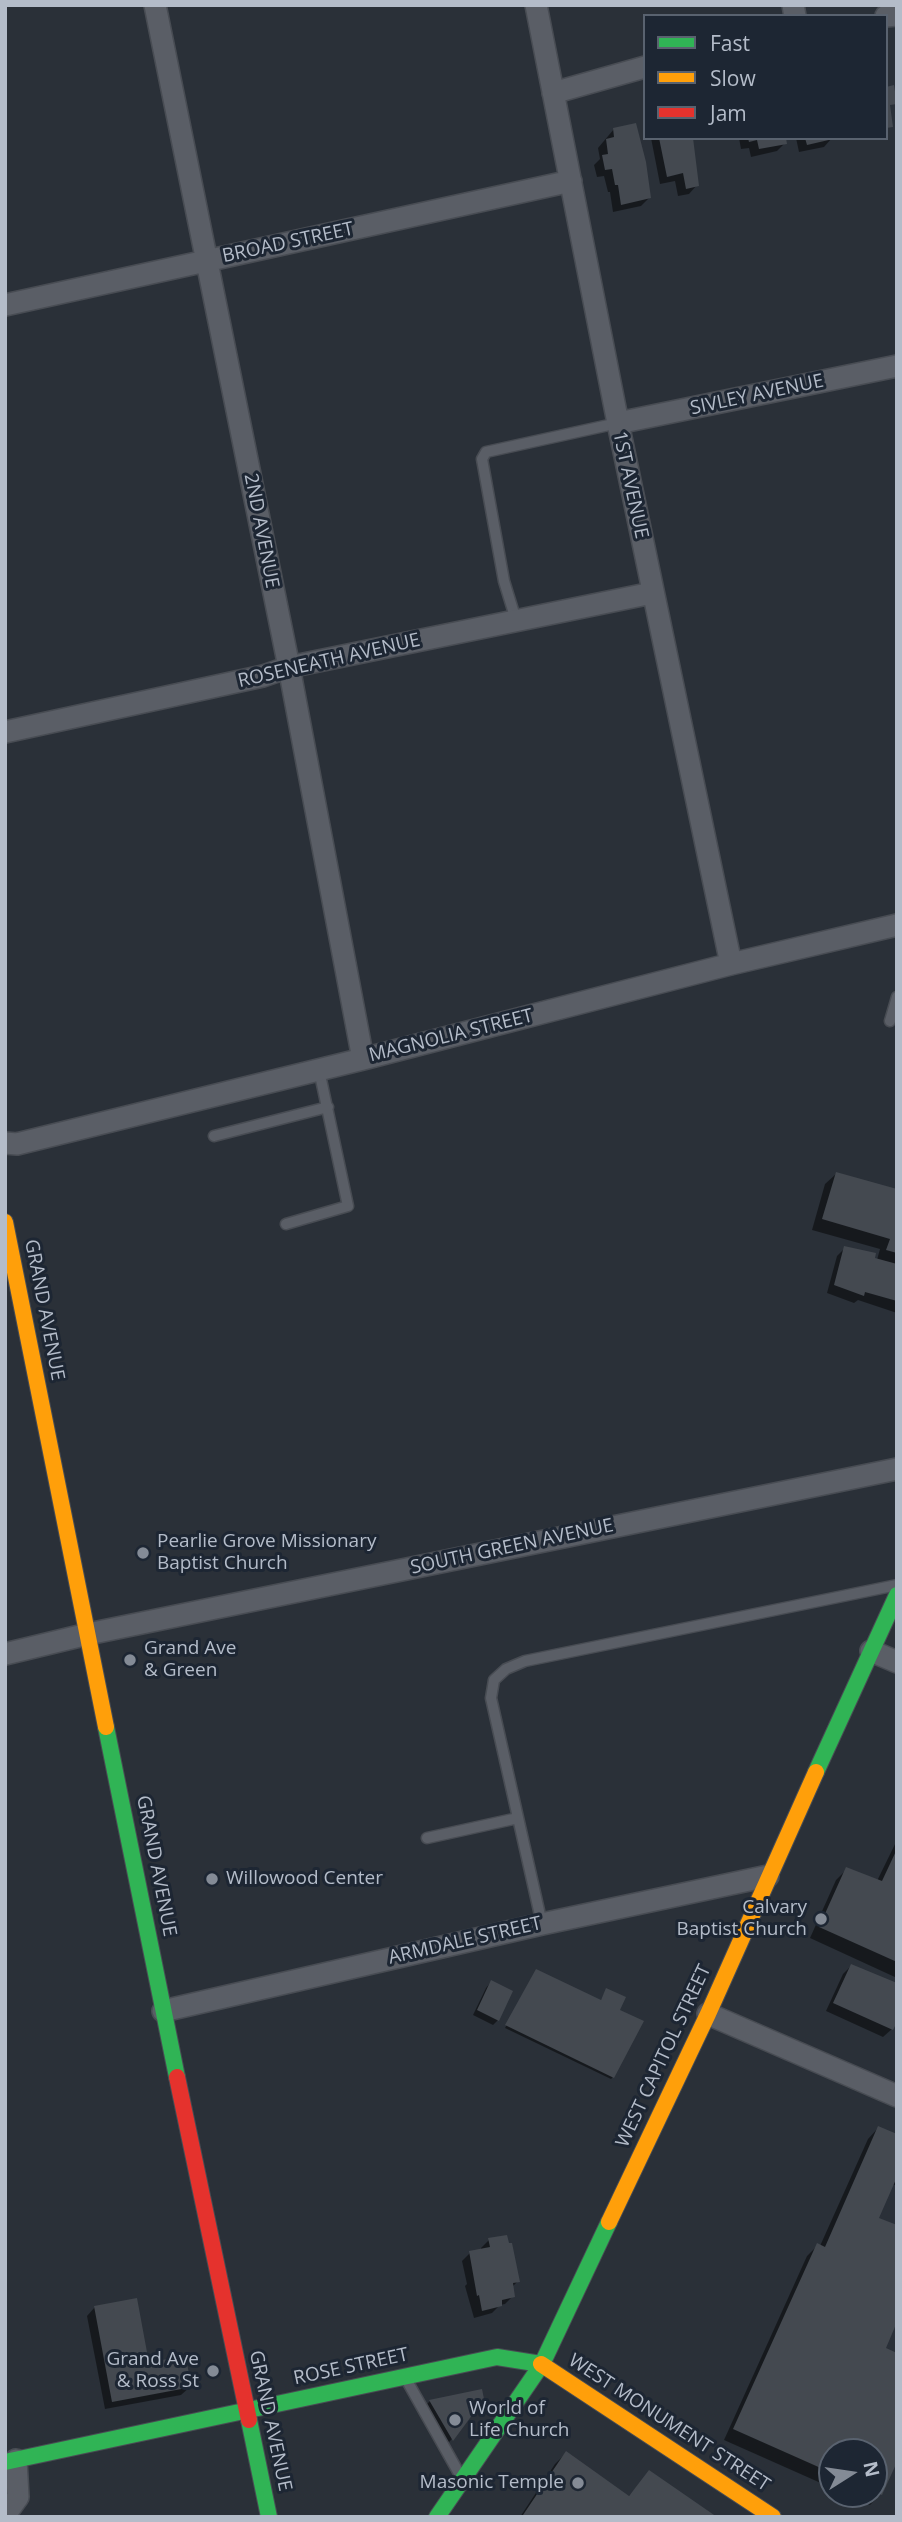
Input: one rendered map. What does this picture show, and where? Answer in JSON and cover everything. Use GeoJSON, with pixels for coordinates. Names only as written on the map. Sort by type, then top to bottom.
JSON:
{"type":"FeatureCollection","features":[{"type":"Feature","properties":{"kind":"street","name":"2ND AVENUE"},"geometry":{"type":"LineString","coordinates":[[155,5],[289,667],[363,1059]]}},
{"type":"Feature","properties":{"kind":"street","name":"1ST AVENUE"},"geometry":{"type":"LineString","coordinates":[[536,5],[652,593],[730,964]]}},
{"type":"Feature","properties":{"kind":"street"},"geometry":{"type":"LineString","coordinates":[[553,93],[643,69]]}},
{"type":"Feature","properties":{"kind":"street","name":"BROAD STREET"},"geometry":{"type":"LineString","coordinates":[[5,305],[571,181]]}},
{"type":"Feature","properties":{"kind":"street","name":"SIVLEY AVENUE"},"geometry":{"type":"LineString","coordinates":[[618,423],[897,366]]}},
{"type":"Feature","properties":{"kind":"street","name":"ROSENEATH AVENUE"},"geometry":{"type":"LineString","coordinates":[[5,732],[263,676],[289,667],[652,593]]}},
{"type":"Feature","properties":{"kind":"street","name":"MAGNOLIA STREET"},"geometry":{"type":"LineString","coordinates":[[5,1143],[17,1144],[363,1059],[730,964],[897,925]]}},
{"type":"Feature","properties":{"kind":"street","name":"GRAND AVENUE"},"geometry":{"type":"LineString","coordinates":[[5,1222],[163,2011],[268,2517]]}},
{"type":"Feature","properties":{"kind":"street","name":"SOUTH GREEN AVENUE"},"geometry":{"type":"LineString","coordinates":[[5,1654],[88,1634],[897,1469]]}},
{"type":"Feature","properties":{"kind":"street","name":"WEST CAPITOL STREET"},"geometry":{"type":"LineString","coordinates":[[437,2517],[542,2364],[708,2014],[897,1595]]}},
{"type":"Feature","properties":{"kind":"street"},"geometry":{"type":"LineString","coordinates":[[871,1651],[897,1662]]}},
{"type":"Feature","properties":{"kind":"street","name":"ARMDALE STREET"},"geometry":{"type":"LineString","coordinates":[[163,2011],[542,1924],[768,1876]]}},
{"type":"Feature","properties":{"kind":"street"},"geometry":{"type":"LineString","coordinates":[[708,2014],[897,2096]]}},
{"type":"Feature","properties":{"kind":"street","name":"ROSE STREET"},"geometry":{"type":"LineString","coordinates":[[11,2461],[497,2357],[542,2364]]}},
{"type":"Feature","properties":{"kind":"street","name":"WEST MONUMENT STREET"},"geometry":{"type":"LineString","coordinates":[[542,2364],[773,2517]]}},
{"type":"Feature","properties":{"kind":"street"},"geometry":{"type":"LineString","coordinates":[[5,2515],[18,2497],[11,2461]]}},
{"type":"Feature","properties":{"kind":"lane"},"geometry":{"type":"LineString","coordinates":[[516,620],[504,582],[482,459],[486,452],[618,423]]}},
{"type":"Feature","properties":{"kind":"lane"},"geometry":{"type":"LineString","coordinates":[[890,1021],[897,997]]}},
{"type":"Feature","properties":{"kind":"lane"},"geometry":{"type":"LineString","coordinates":[[286,1224],[348,1206],[319,1070]]}},
{"type":"Feature","properties":{"kind":"lane"},"geometry":{"type":"LineString","coordinates":[[214,1136],[328,1107]]}},
{"type":"Feature","properties":{"kind":"lane"},"geometry":{"type":"LineString","coordinates":[[542,1924],[491,1698],[494,1681],[506,1669],[525,1661],[897,1585]]}},
{"type":"Feature","properties":{"kind":"lane"},"geometry":{"type":"LineString","coordinates":[[427,1838],[518,1818]]}},
{"type":"Feature","properties":{"kind":"lane"},"geometry":{"type":"LineString","coordinates":[[405,2376],[463,2480]]}},
{"type":"Feature","properties":{"kind":"building"},"geometry":{"type":"Polygon","coordinates":[[[894,85],[897,104],[890,105],[893,127],[888,128],[888,86],[894,85]]]}},
{"type":"Feature","properties":{"kind":"building"},"geometry":{"type":"Polygon","coordinates":[[[636,123],[646,162],[651,198],[621,205],[612,169],[605,170],[602,155],[608,154],[606,139],[614,137],[613,128],[636,123]]]}},
{"type":"Feature","properties":{"kind":"building"},"geometry":{"type":"Polygon","coordinates":[[[659,140],[693,140],[699,186],[686,189],[683,173],[667,177],[659,140]]]}},
{"type":"Feature","properties":{"kind":"building"},"geometry":{"type":"Polygon","coordinates":[[[757,140],[786,140],[787,144],[759,149],[757,140]]]}},
{"type":"Feature","properties":{"kind":"building"},"geometry":{"type":"Polygon","coordinates":[[[806,140],[829,140],[807,145],[806,140]]]}},
{"type":"Feature","properties":{"kind":"building"},"geometry":{"type":"Polygon","coordinates":[[[836,1172],[897,1189],[897,1253],[886,1250],[890,1239],[822,1219],[836,1172]]]}},
{"type":"Feature","properties":{"kind":"building"},"geometry":{"type":"Polygon","coordinates":[[[844,1246],[876,1253],[875,1258],[897,1264],[897,1301],[865,1292],[864,1296],[834,1285],[844,1246]]]}},
{"type":"Feature","properties":{"kind":"building","name":"Calvary Baptist Church"},"geometry":{"type":"Polygon","coordinates":[[[897,1849],[897,1962],[819,1927],[846,1867],[882,1881],[897,1849]]]}},
{"type":"Feature","properties":{"kind":"building"},"geometry":{"type":"Polygon","coordinates":[[[851,1964],[897,1983],[897,2022],[893,2030],[833,2003],[851,1964]]]}},
{"type":"Feature","properties":{"kind":"building"},"geometry":{"type":"Polygon","coordinates":[[[536,1969],[601,2000],[606,1988],[626,1997],[620,2010],[644,2021],[614,2078],[505,2025],[536,1969]]]}},
{"type":"Feature","properties":{"kind":"building"},"geometry":{"type":"Polygon","coordinates":[[[491,1980],[513,1991],[499,2021],[477,2010],[491,1980]]]}},
{"type":"Feature","properties":{"kind":"building"},"geometry":{"type":"Polygon","coordinates":[[[878,2126],[897,2134],[897,2177],[879,2218],[897,2225],[897,2322],[886,2348],[897,2353],[897,2462],[888,2482],[888,2438],[818,2438],[818,2467],[733,2429],[817,2243],[825,2247],[878,2126]]]}},
{"type":"Feature","properties":{"kind":"building"},"geometry":{"type":"Polygon","coordinates":[[[507,2235],[509,2243],[512,2243],[520,2282],[513,2283],[515,2297],[502,2300],[502,2306],[482,2311],[469,2251],[490,2247],[488,2238],[507,2235]]]}},
{"type":"Feature","properties":{"kind":"building"},"geometry":{"type":"Polygon","coordinates":[[[137,2298],[149,2363],[185,2355],[192,2387],[112,2402],[94,2306],[137,2298]]]}},
{"type":"Feature","properties":{"kind":"building","name":"World of Life Church"},"geometry":{"type":"Polygon","coordinates":[[[482,2389],[484,2399],[453,2441],[429,2400],[482,2389]]]}},
{"type":"Feature","properties":{"kind":"building","name":"Masonic Temple"},"geometry":{"type":"Polygon","coordinates":[[[566,2451],[629,2496],[649,2470],[717,2517],[526,2517],[523,2515],[566,2451]]]}},
{"type":"Feature","properties":{"kind":"traffic: fast"},"geometry":{"type":"LineString","coordinates":[[816,1772],[897,1595]]}},
{"type":"Feature","properties":{"kind":"traffic: fast"},"geometry":{"type":"LineString","coordinates":[[106,1727],[177,2077]]}},
{"type":"Feature","properties":{"kind":"traffic: fast"},"geometry":{"type":"LineString","coordinates":[[437,2517],[542,2364],[609,2222]]}},
{"type":"Feature","properties":{"kind":"traffic: fast"},"geometry":{"type":"LineString","coordinates":[[5,2462],[497,2357],[541,2364]]}},
{"type":"Feature","properties":{"kind":"traffic: fast"},"geometry":{"type":"LineString","coordinates":[[249,2420],[269,2517]]}},
{"type":"Feature","properties":{"kind":"traffic: slow"},"geometry":{"type":"LineString","coordinates":[[5,1222],[106,1727]]}},
{"type":"Feature","properties":{"kind":"traffic: slow"},"geometry":{"type":"LineString","coordinates":[[609,2222],[708,2014],[816,1772]]}},
{"type":"Feature","properties":{"kind":"traffic: slow"},"geometry":{"type":"LineString","coordinates":[[541,2364],[773,2517]]}},
{"type":"Feature","properties":{"kind":"traffic: jam"},"geometry":{"type":"LineString","coordinates":[[177,2077],[249,2420]]}},
{"type":"Feature","properties":{"kind":"place","name":"Pearlie Grove Missionary Baptist Church"},"geometry":{"type":"Point","coordinates":[143,1553]}},
{"type":"Feature","properties":{"kind":"place","name":"Grand Ave & Green"},"geometry":{"type":"Point","coordinates":[130,1660]}},
{"type":"Feature","properties":{"kind":"place","name":"Willowood Center"},"geometry":{"type":"Point","coordinates":[212,1879]}},
{"type":"Feature","properties":{"kind":"place","name":"Calvary Baptist Church"},"geometry":{"type":"Point","coordinates":[821,1919]}},
{"type":"Feature","properties":{"kind":"place","name":"Grand Ave & Ross St"},"geometry":{"type":"Point","coordinates":[213,2371]}},
{"type":"Feature","properties":{"kind":"place","name":"World of Life Church"},"geometry":{"type":"Point","coordinates":[455,2420]}},
{"type":"Feature","properties":{"kind":"place","name":"Masonic Temple"},"geometry":{"type":"Point","coordinates":[578,2483]}}]}
